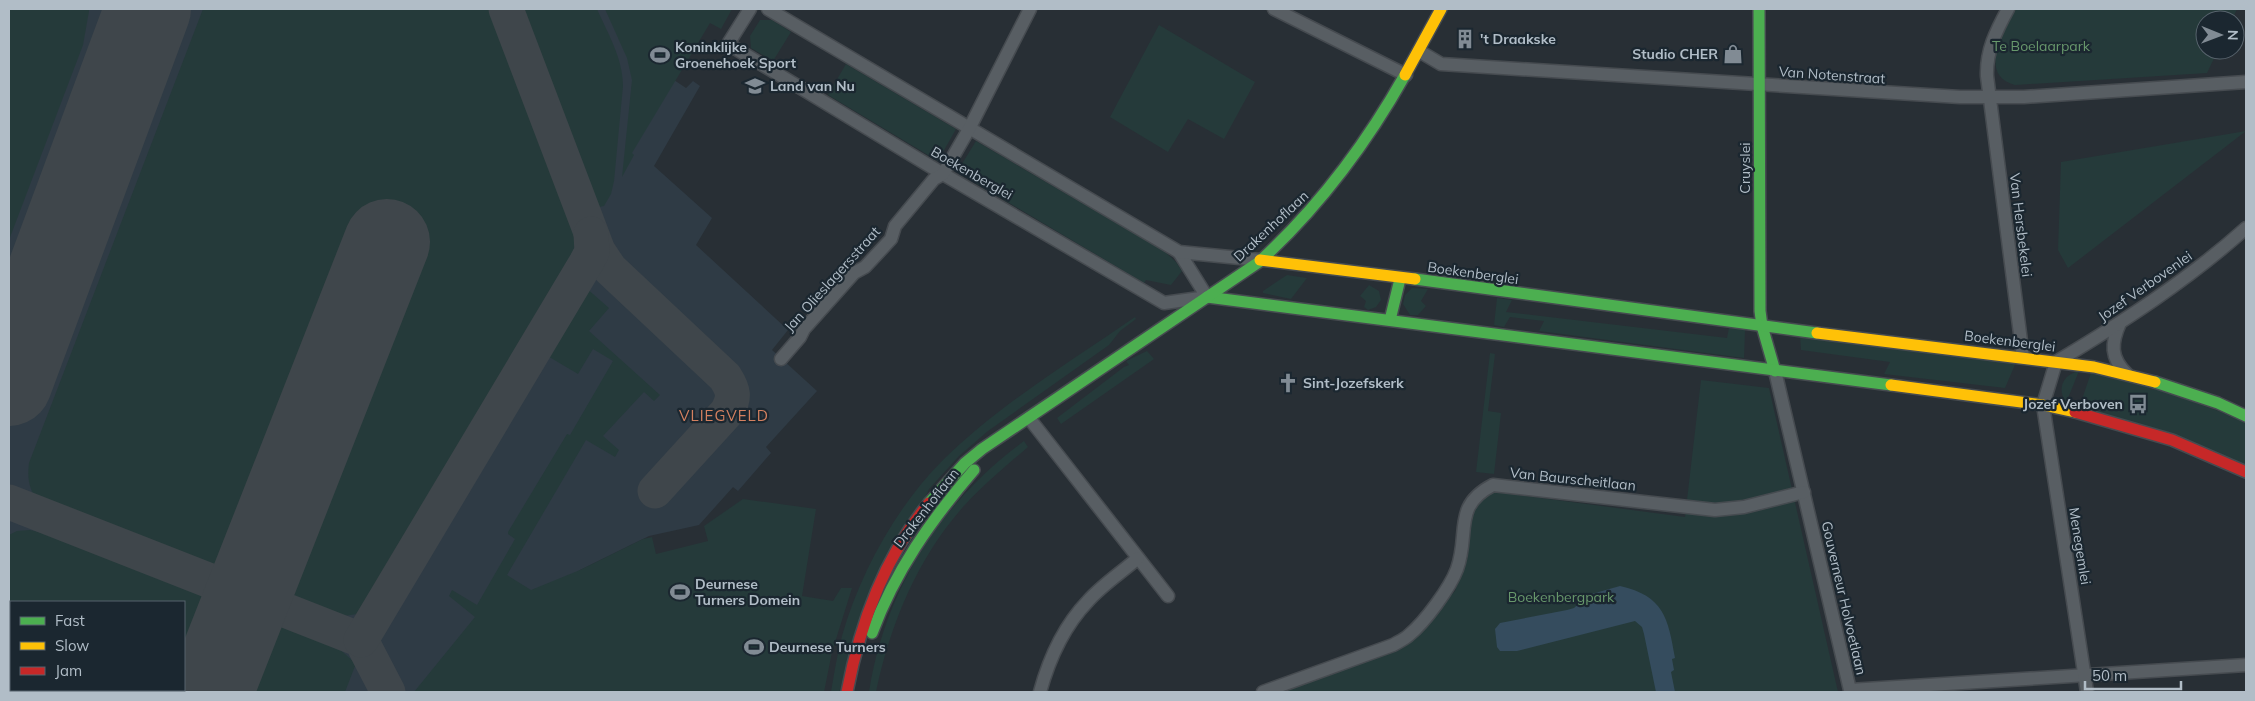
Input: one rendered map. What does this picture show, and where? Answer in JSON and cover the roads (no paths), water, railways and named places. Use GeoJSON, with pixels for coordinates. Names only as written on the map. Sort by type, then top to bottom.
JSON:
{"type":"FeatureCollection","features":[{"type":"Feature","properties":{"kind":"street","name":"Boekenberglei"},"geometry":{"type":"LineString","coordinates":[[750,9],[728,44],[943,174],[1164,303],[1207,297],[2043,405],[2111,420],[2164,436],[2214,455],[2246,472]]}},
{"type":"Feature","properties":{"kind":"street","name":"Boekenberglei"},"geometry":{"type":"LineString","coordinates":[[768,9],[1179,252],[1260,260],[1762,326],[2056,362],[2127,374],[2190,393],[2246,416]]}},
{"type":"Feature","properties":{"kind":"street","name":"Jan Olieslagersstraat"},"geometry":{"type":"LineString","coordinates":[[780,359],[854,273],[865,267],[891,239],[895,226],[934,180],[943,174],[969,129],[1030,9]]}},
{"type":"Feature","properties":{"kind":"street"},"geometry":{"type":"LineString","coordinates":[[1274,9],[1406,75]]}},
{"type":"Feature","properties":{"kind":"street","name":"Drakenhoflaan"},"geometry":{"type":"LineString","coordinates":[[847,692],[862,627],[875,593],[891,559],[916,519],[938,490],[966,462],[1260,260],[1313,210],[1347,168],[1383,115],[1441,9]]}},
{"type":"Feature","properties":{"kind":"street","name":"Cruyslei"},"geometry":{"type":"LineString","coordinates":[[1759,9],[1760,311],[1762,326]]}},
{"type":"Feature","properties":{"kind":"street","name":"Van Hersbekelei"},"geometry":{"type":"LineString","coordinates":[[2008,9],[1995,35],[1988,56],[1989,97],[2023,357]]}},
{"type":"Feature","properties":{"kind":"street","name":"Van Notenstraat"},"geometry":{"type":"LineString","coordinates":[[1419,51],[1441,64],[1760,85],[1989,97],[2246,82]]}},
{"type":"Feature","properties":{"kind":"street","name":"Jozef Verbovenlei"},"geometry":{"type":"LineString","coordinates":[[2056,362],[2120,323],[2195,271],[2246,228]]}},
{"type":"Feature","properties":{"kind":"street","name":"Boekenberglei"},"geometry":{"type":"LineString","coordinates":[[1179,252],[1207,297]]}},
{"type":"Feature","properties":{"kind":"street"},"geometry":{"type":"LineString","coordinates":[[1390,320],[1400,278]]}},
{"type":"Feature","properties":{"kind":"street"},"geometry":{"type":"LineString","coordinates":[[2120,323],[2115,335],[2113,355],[2119,367],[2127,374]]}},
{"type":"Feature","properties":{"kind":"street"},"geometry":{"type":"LineString","coordinates":[[1762,326],[1775,371]]}},
{"type":"Feature","properties":{"kind":"street"},"geometry":{"type":"LineString","coordinates":[[2043,405],[2056,362]]}},
{"type":"Feature","properties":{"kind":"street","name":"Gouverneur Holvoetlaan"},"geometry":{"type":"LineString","coordinates":[[1775,371],[1850,690],[2085,674]]}},
{"type":"Feature","properties":{"kind":"street","name":"Menegemlei"},"geometry":{"type":"LineString","coordinates":[[2043,405],[2087,692]]}},
{"type":"Feature","properties":{"kind":"street"},"geometry":{"type":"LineString","coordinates":[[1029,418],[1168,596]]}},
{"type":"Feature","properties":{"kind":"street","name":"Drakenhoflaan"},"geometry":{"type":"LineString","coordinates":[[859,692],[873,631],[901,565],[923,530],[948,498],[974,470],[1029,418]]}},
{"type":"Feature","properties":{"kind":"street","name":"Van Baurscheitlaan"},"geometry":{"type":"LineString","coordinates":[[1263,692],[1393,645],[1408,636],[1419,626],[1456,571],[1460,560],[1468,506],[1482,491],[1493,485],[1715,510],[1744,507],[1804,492]]}},
{"type":"Feature","properties":{"kind":"street"},"geometry":{"type":"LineString","coordinates":[[1040,692],[1057,647],[1071,621],[1089,600],[1138,558]]}},
{"type":"Feature","properties":{"kind":"street"},"geometry":{"type":"LineString","coordinates":[[2085,674],[2246,665]]}},
{"type":"Feature","properties":{"kind":"water"},"geometry":{"type":"Polygon","coordinates":[[[1620,586],[1635,590],[1646,596],[1655,603],[1666,620],[1675,658],[1672,659],[1674,670],[1671,672],[1675,692],[1656,692],[1642,627],[1635,621],[1517,651],[1500,651],[1497,647],[1495,629],[1500,623],[1574,608],[1588,595],[1620,586]]]}},
{"type":"Feature","properties":{"kind":"place","name":"'t Draakske"},"geometry":{"type":"Point","coordinates":[1465,39]}},
{"type":"Feature","properties":{"kind":"place","name":"Studio CHER"},"geometry":{"type":"Point","coordinates":[1733,54]}},
{"type":"Feature","properties":{"kind":"place","name":"Koninklijke Groenehoek Sport"},"geometry":{"type":"Point","coordinates":[660,55]}},
{"type":"Feature","properties":{"kind":"place","name":"Land van Nu"},"geometry":{"type":"Point","coordinates":[755,86]}},
{"type":"Feature","properties":{"kind":"place","name":"Sint-Jozefskerk"},"geometry":{"type":"Point","coordinates":[1288,383]}},
{"type":"Feature","properties":{"kind":"place","name":"Jozef Verboven"},"geometry":{"type":"Point","coordinates":[2138,404]}},
{"type":"Feature","properties":{"kind":"place","name":"Deurnese Turners Domein"},"geometry":{"type":"Point","coordinates":[680,592]}},
{"type":"Feature","properties":{"kind":"place","name":"Deurnese Turners"},"geometry":{"type":"Point","coordinates":[754,647]}},
{"type":"Feature","properties":{"kind":"district","name":"VLIEGVELD"},"geometry":{"type":"Point","coordinates":[724,416]}},
{"type":"Feature","properties":{"kind":"park label","name":"Te Boelaarpark"},"geometry":{"type":"Point","coordinates":[2041,46]}},
{"type":"Feature","properties":{"kind":"park label","name":"Boekenbergpark"},"geometry":{"type":"Point","coordinates":[1561,597]}}]}
